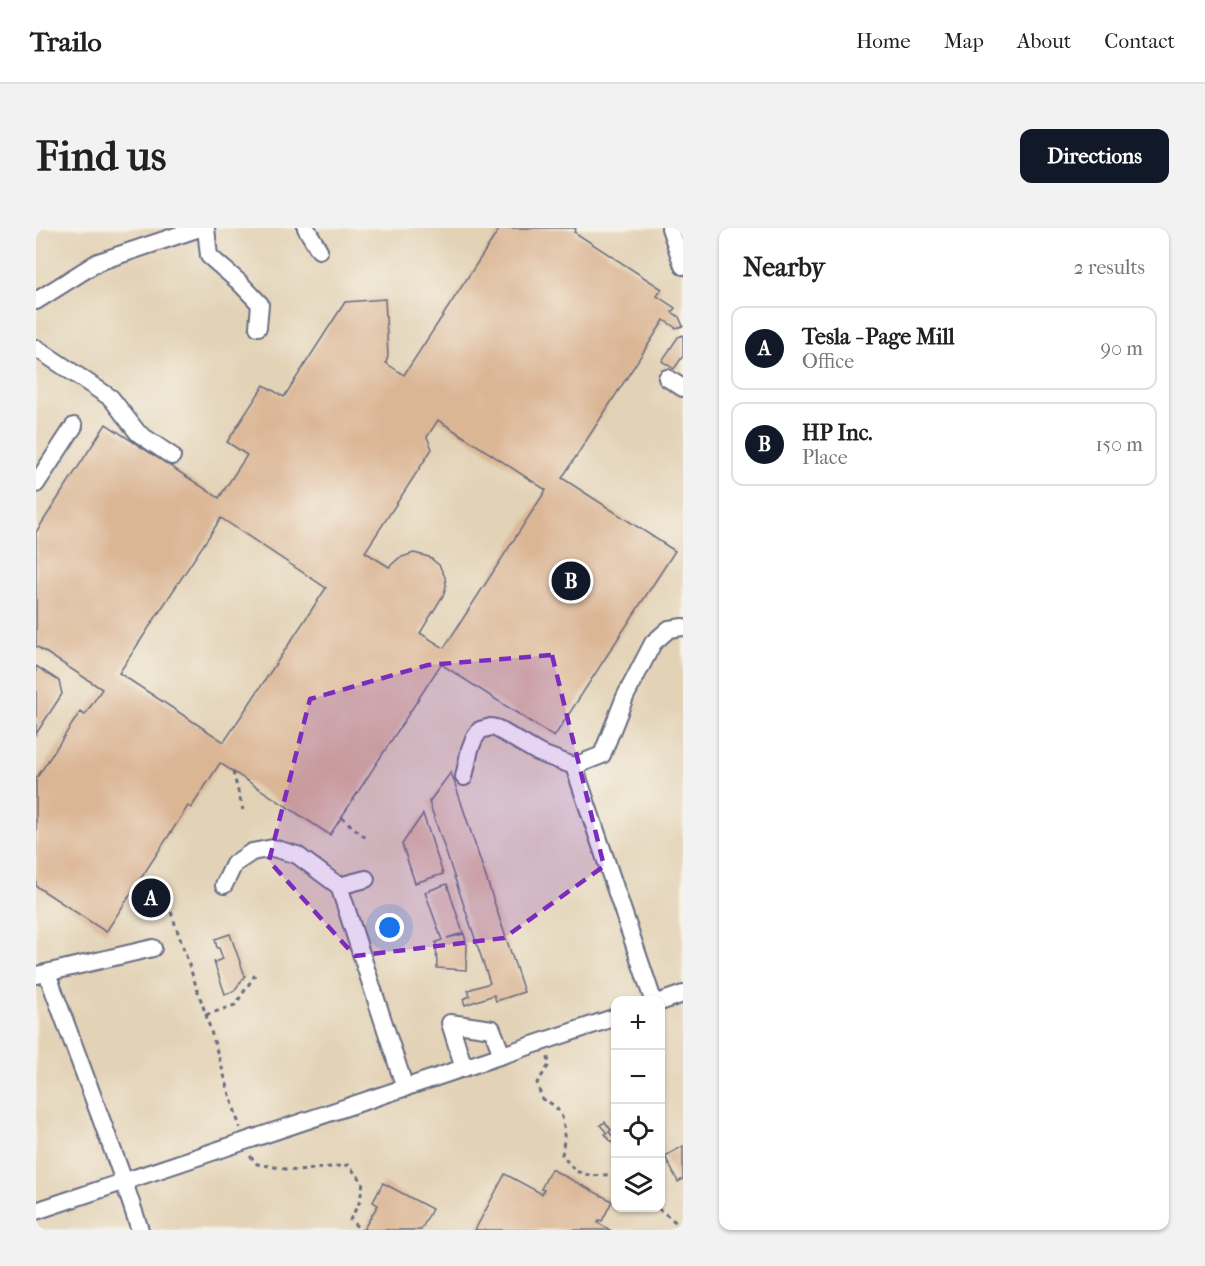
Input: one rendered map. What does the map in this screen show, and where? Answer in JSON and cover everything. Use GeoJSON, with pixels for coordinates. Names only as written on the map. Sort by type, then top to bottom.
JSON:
{"type":"FeatureCollection","features":[{"type":"Feature","properties":{"kind":"lane"},"geometry":{"type":"LineString","coordinates":[[36,301],[98,262],[200,228]]}},
{"type":"Feature","properties":{"kind":"lane"},"geometry":{"type":"LineString","coordinates":[[206,228],[209,256],[260,304],[258,327]]}},
{"type":"Feature","properties":{"kind":"lane"},"geometry":{"type":"LineString","coordinates":[[306,228],[320,250]]}},
{"type":"Feature","properties":{"kind":"lane"},"geometry":{"type":"LineString","coordinates":[[670,228],[683,266]]}},
{"type":"Feature","properties":{"kind":"lane"},"geometry":{"type":"LineString","coordinates":[[36,348],[111,398],[138,433],[172,456]]}},
{"type":"Feature","properties":{"kind":"lane"},"geometry":{"type":"LineString","coordinates":[[667,378],[683,388]]}},
{"type":"Feature","properties":{"kind":"lane"},"geometry":{"type":"LineString","coordinates":[[36,484],[74,426]]}},
{"type":"Feature","properties":{"kind":"lane"},"geometry":{"type":"LineString","coordinates":[[464,777],[476,734],[485,728],[496,728],[539,753],[574,766],[602,755],[625,697],[652,644],[669,629],[683,627]]}},
{"type":"Feature","properties":{"kind":"lane"},"geometry":{"type":"LineString","coordinates":[[574,766],[652,996]]}},
{"type":"Feature","properties":{"kind":"lane"},"geometry":{"type":"LineString","coordinates":[[224,885],[234,864],[252,852],[273,848],[297,855],[339,886],[405,1088]]}},
{"type":"Feature","properties":{"kind":"lane"},"geometry":{"type":"LineString","coordinates":[[339,886],[366,879]]}},
{"type":"Feature","properties":{"kind":"lane"},"geometry":{"type":"LineString","coordinates":[[140,1230],[124,1182],[41,974],[153,948]]}},
{"type":"Feature","properties":{"kind":"lane"},"geometry":{"type":"LineString","coordinates":[[665,1000],[683,994]]}},
{"type":"Feature","properties":{"kind":"lane"},"geometry":{"type":"LineString","coordinates":[[36,1211],[611,1018]]}},
{"type":"Feature","properties":{"kind":"lane"},"geometry":{"type":"LineString","coordinates":[[464,1068],[450,1023],[492,1029],[502,1055]]}},
{"type":"Feature","properties":{"kind":"path"},"geometry":{"type":"LineString","coordinates":[[233,772],[243,810]]}},
{"type":"Feature","properties":{"kind":"path"},"geometry":{"type":"LineString","coordinates":[[341,817],[367,839]]}},
{"type":"Feature","properties":{"kind":"path"},"geometry":{"type":"LineString","coordinates":[[171,912],[206,1015],[240,1129]]}},
{"type":"Feature","properties":{"kind":"path"},"geometry":{"type":"LineString","coordinates":[[206,1015],[235,1005],[255,975]]}},
{"type":"Feature","properties":{"kind":"path"},"geometry":{"type":"LineString","coordinates":[[548,1052],[549,1065],[537,1083],[542,1100],[554,1105],[561,1113],[565,1132],[562,1155],[575,1171],[592,1176],[611,1174]]}},
{"type":"Feature","properties":{"kind":"path"},"geometry":{"type":"LineString","coordinates":[[249,1154],[257,1164],[297,1171],[348,1165],[363,1182],[360,1201],[350,1220],[361,1230]]}},
{"type":"Feature","properties":{"kind":"path"},"geometry":{"type":"LineString","coordinates":[[663,1212],[683,1228]]}},
{"type":"Feature","properties":{"kind":"highlighted area"},"geometry":{"type":"Polygon","coordinates":[[[552,655],[604,866],[504,938],[355,956],[269,861],[310,699],[428,665],[552,655]]]}},
{"type":"Feature","properties":{"kind":"shaded area"},"geometry":{"type":"Polygon","coordinates":[[[36,228],[683,228],[683,1230],[36,1230],[36,228]]]}},
{"type":"Feature","properties":{"kind":"building"},"geometry":{"type":"Polygon","coordinates":[[[500,228],[576,228],[574,232],[662,289],[657,296],[675,308],[672,312],[679,317],[683,326],[676,328],[664,320],[562,478],[675,551],[554,737],[441,664],[330,835],[220,763],[191,808],[188,806],[106,932],[36,886],[36,779],[80,712],[85,715],[102,689],[36,646],[36,532],[106,424],[219,498],[247,455],[227,442],[264,385],[284,397],[345,302],[385,299],[388,356],[386,363],[404,375],[500,228]],[[438,420],[427,437],[432,449],[365,552],[389,567],[399,558],[414,553],[429,557],[439,565],[445,577],[444,594],[420,633],[444,648],[546,490],[438,420]],[[221,518],[119,673],[224,742],[326,588],[221,518]]]}},
{"type":"Feature","properties":{"kind":"building"},"geometry":{"type":"Polygon","coordinates":[[[683,335],[683,356],[674,369],[662,361],[678,337],[683,335]]]}},
{"type":"Feature","properties":{"kind":"building"},"geometry":{"type":"Polygon","coordinates":[[[36,666],[59,681],[62,694],[36,734],[36,666]]]}},
{"type":"Feature","properties":{"kind":"building"},"geometry":{"type":"Polygon","coordinates":[[[451,772],[524,992],[496,1001],[494,995],[465,1005],[463,999],[470,996],[468,990],[490,983],[429,802],[451,772]]]}},
{"type":"Feature","properties":{"kind":"building"},"geometry":{"type":"Polygon","coordinates":[[[423,814],[443,874],[415,883],[402,844],[423,814]]]}},
{"type":"Feature","properties":{"kind":"building"},"geometry":{"type":"Polygon","coordinates":[[[447,884],[463,933],[447,938],[464,934],[467,945],[466,970],[437,968],[436,942],[442,940],[425,892],[447,884]]]}},
{"type":"Feature","properties":{"kind":"building"},"geometry":{"type":"Polygon","coordinates":[[[230,934],[245,976],[234,991],[225,994],[214,962],[223,959],[215,939],[230,934]]]}},
{"type":"Feature","properties":{"kind":"building"},"geometry":{"type":"Polygon","coordinates":[[[605,1122],[611,1130],[609,1132],[611,1142],[605,1134],[607,1133],[600,1125],[605,1122]]]}},
{"type":"Feature","properties":{"kind":"building"},"geometry":{"type":"Polygon","coordinates":[[[683,1146],[683,1179],[678,1182],[665,1156],[683,1146]]]}},
{"type":"Feature","properties":{"kind":"building"},"geometry":{"type":"Polygon","coordinates":[[[551,1169],[611,1200],[602,1221],[599,1220],[598,1223],[610,1230],[475,1230],[505,1174],[542,1194],[544,1190],[541,1189],[551,1169]]]}},
{"type":"Feature","properties":{"kind":"building"},"geometry":{"type":"Polygon","coordinates":[[[383,1183],[432,1209],[421,1230],[363,1230],[378,1205],[373,1202],[383,1183]]]}},
{"type":"Feature","properties":{"kind":"place","name":"HP Inc."},"geometry":{"type":"Point","coordinates":[571,581]}},
{"type":"Feature","properties":{"kind":"place","name":"Tesla - Page Mill"},"geometry":{"type":"Point","coordinates":[151,898]}}]}
